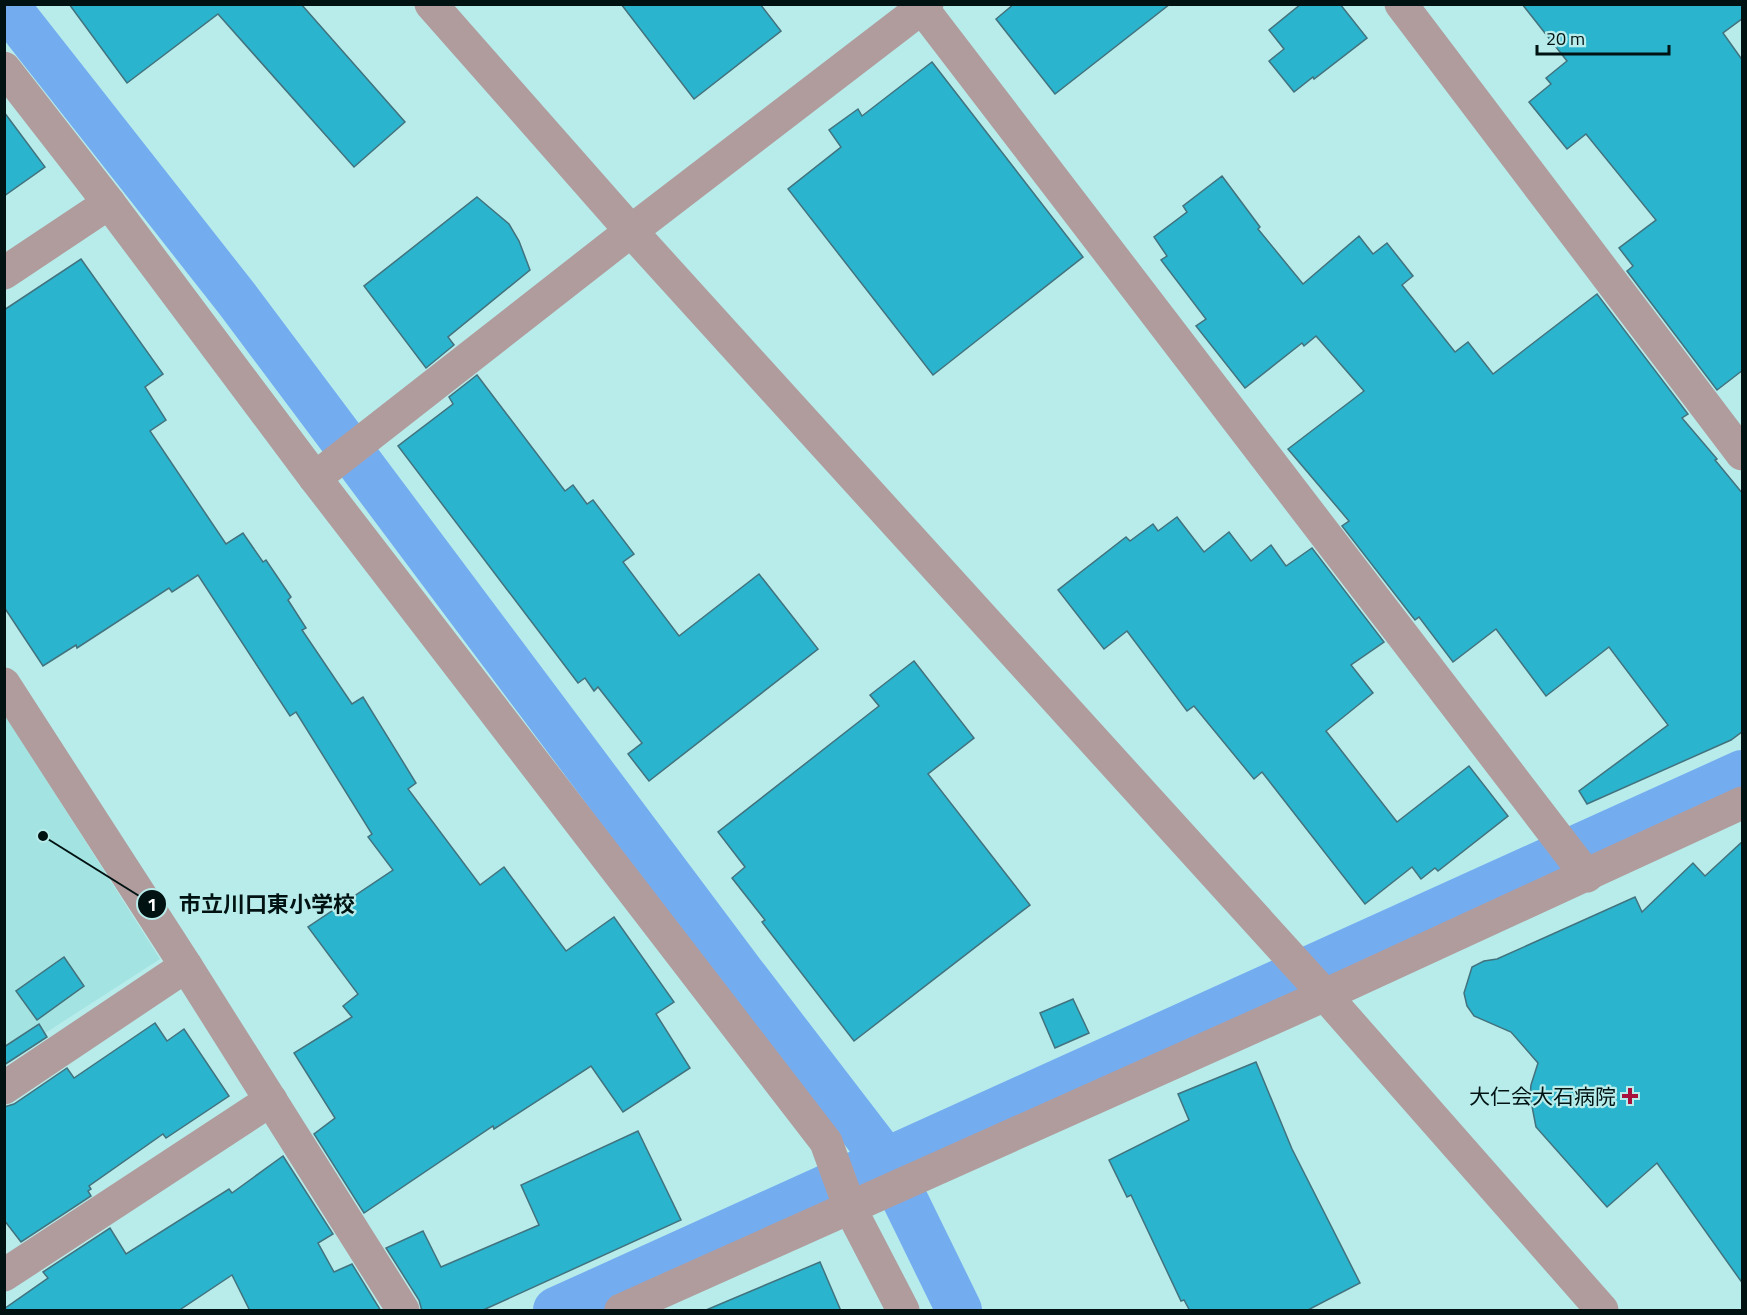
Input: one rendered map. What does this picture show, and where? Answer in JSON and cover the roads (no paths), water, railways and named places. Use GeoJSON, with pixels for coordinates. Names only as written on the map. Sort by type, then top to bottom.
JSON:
{"type":"FeatureCollection","features":[{"type":"Feature","properties":{"kind":"street"},"geometry":{"type":"LineString","coordinates":[[431,4],[631,231],[1325,995],[1602,1311]]}},
{"type":"Feature","properties":{"kind":"street"},"geometry":{"type":"LineString","coordinates":[[1401,4],[1743,454]]}},
{"type":"Feature","properties":{"kind":"street"},"geometry":{"type":"LineString","coordinates":[[315,478],[923,6],[1587,876]]}},
{"type":"Feature","properties":{"kind":"street"},"geometry":{"type":"LineString","coordinates":[[4,68],[109,203],[315,478],[826,1142],[858,1205],[903,1311]]}},
{"type":"Feature","properties":{"kind":"street"},"geometry":{"type":"LineString","coordinates":[[4,273],[109,203]]}},
{"type":"Feature","properties":{"kind":"street"},"geometry":{"type":"LineString","coordinates":[[4,684],[186,966],[403,1311]]}},
{"type":"Feature","properties":{"kind":"street"},"geometry":{"type":"LineString","coordinates":[[621,1311],[1325,995],[1743,803]]}},
{"type":"Feature","properties":{"kind":"street"},"geometry":{"type":"LineString","coordinates":[[4,1088],[186,966]]}},
{"type":"Feature","properties":{"kind":"street"},"geometry":{"type":"LineString","coordinates":[[4,1275],[271,1100]]}},
{"type":"Feature","properties":{"kind":"waterway"},"geometry":{"type":"LineString","coordinates":[[5,4],[237,299],[741,972],[886,1161],[959,1310]]}},
{"type":"Feature","properties":{"kind":"waterway"},"geometry":{"type":"LineString","coordinates":[[556,1310],[1742,773]]}},
{"type":"Feature","properties":{"kind":"place","name":"市立川口東小学校"},"geometry":{"type":"Point","coordinates":[43,836]}},
{"type":"Feature","properties":{"kind":"place","name":"大仁会大石病院"},"geometry":{"type":"Point","coordinates":[1630,1096]}}]}
